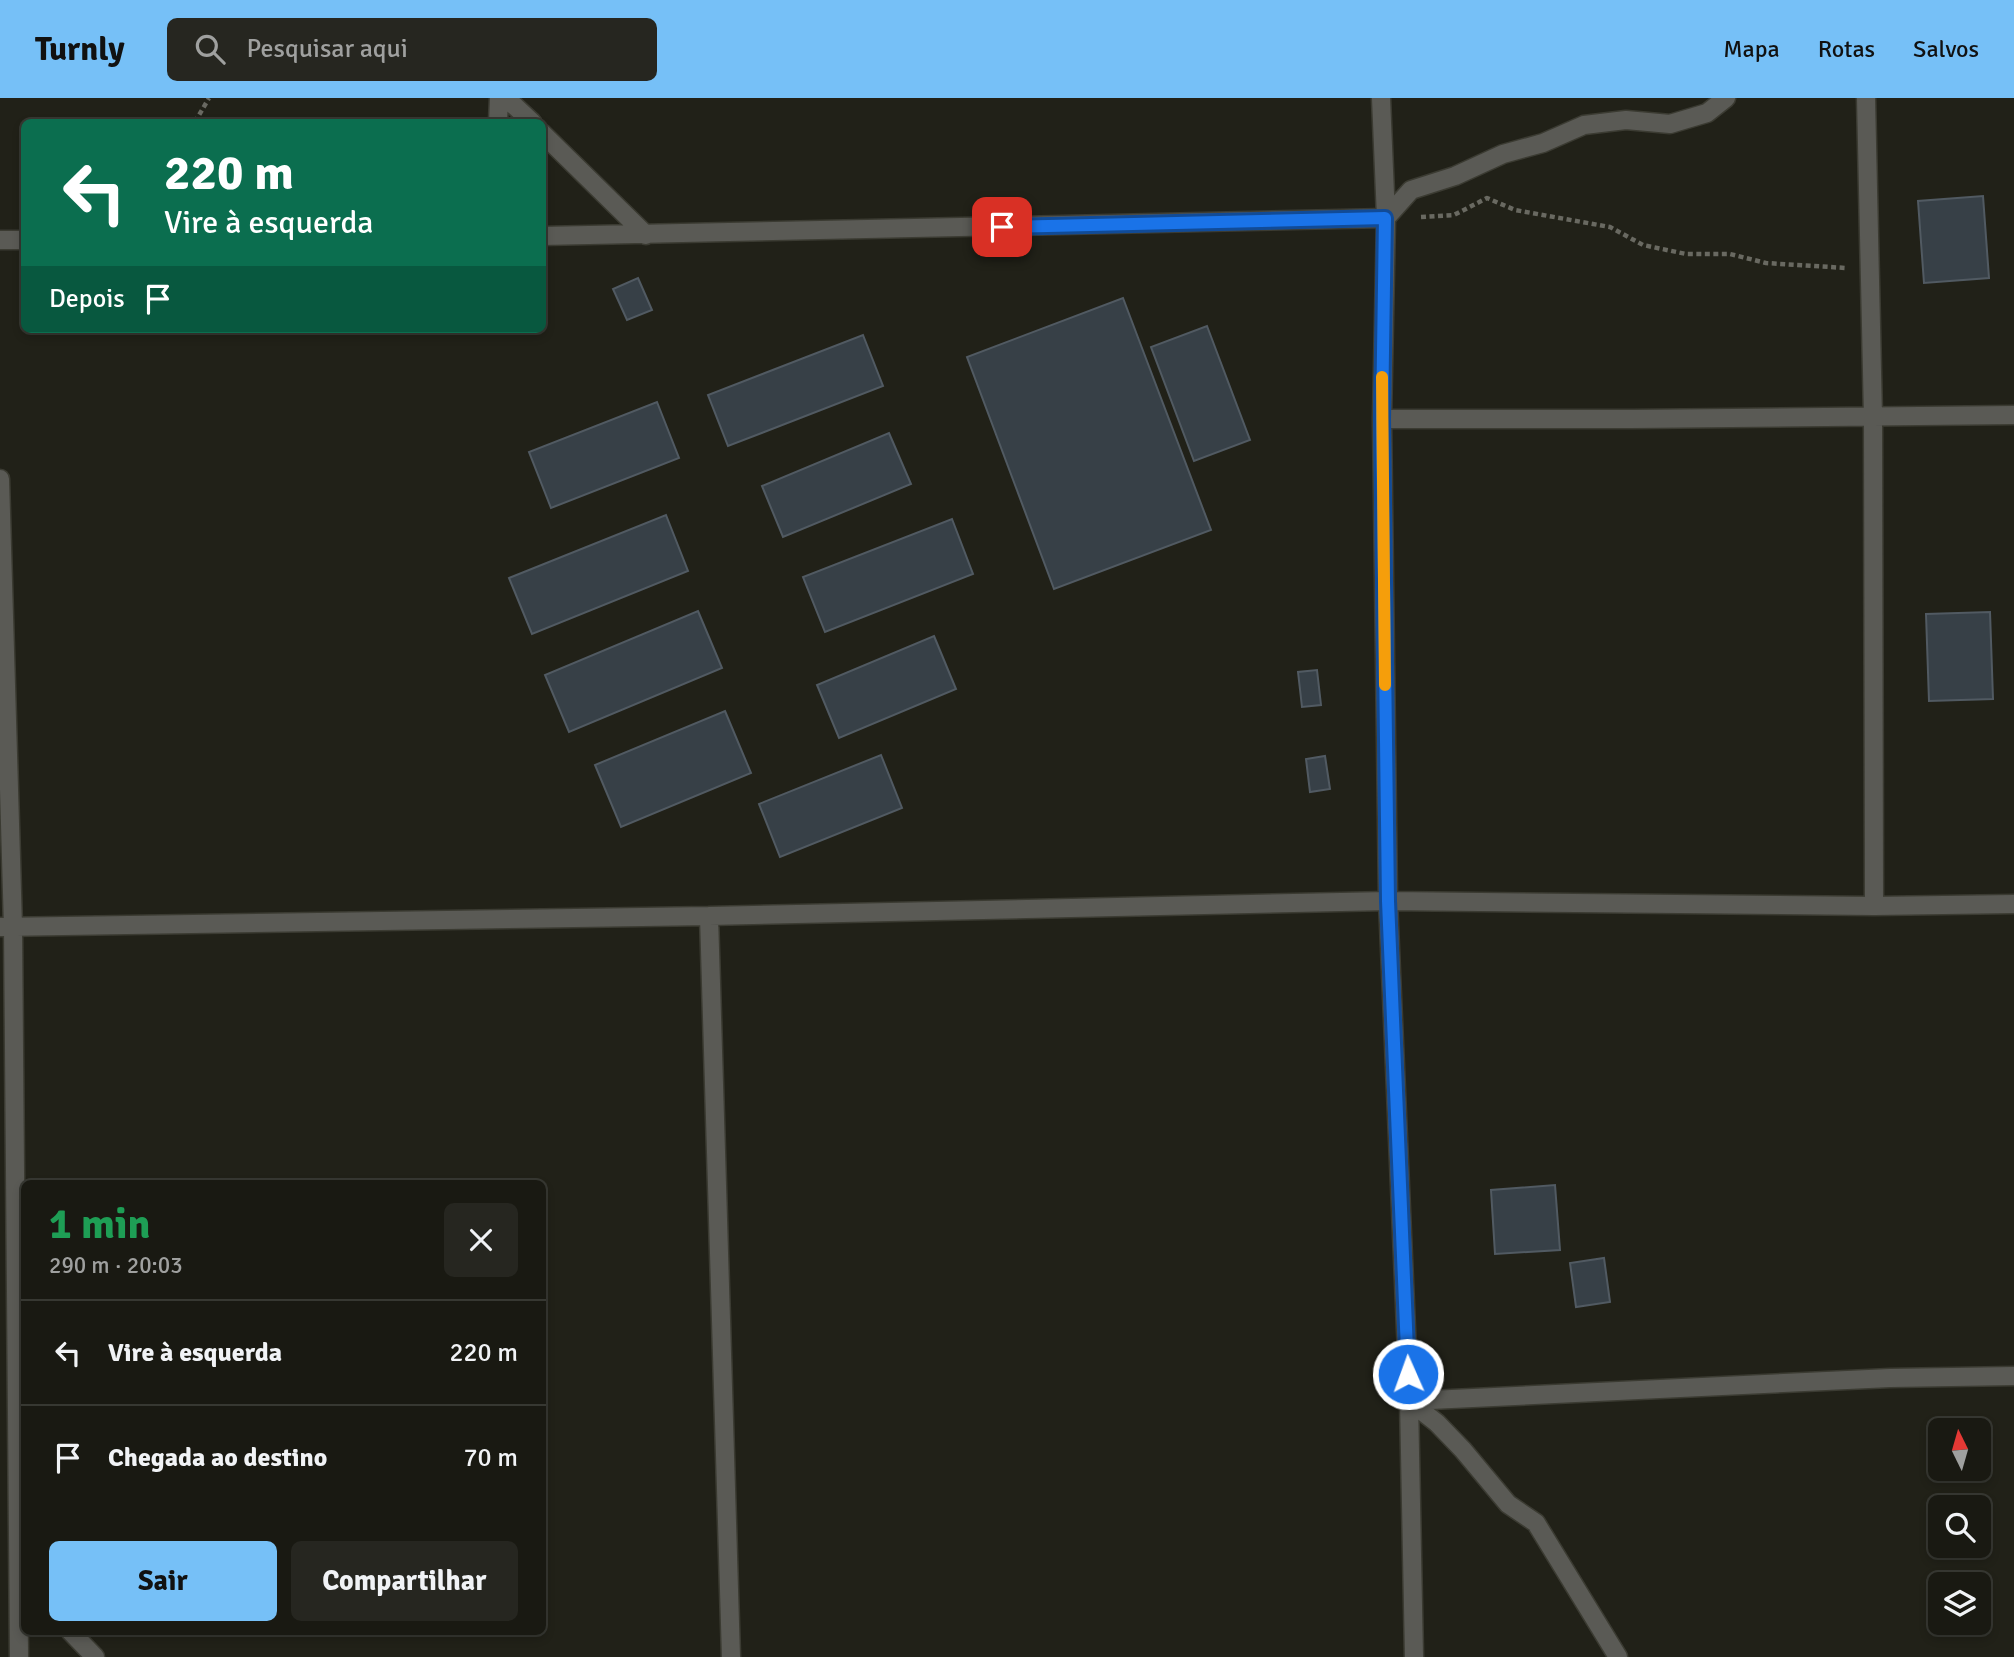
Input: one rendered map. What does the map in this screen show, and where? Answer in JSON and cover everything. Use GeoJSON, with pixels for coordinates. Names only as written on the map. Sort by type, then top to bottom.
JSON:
{"type":"FeatureCollection","features":[{"type":"Feature","properties":{"kind":"street"},"geometry":{"type":"LineString","coordinates":[[498,119],[499,98]]}},
{"type":"Feature","properties":{"kind":"street"},"geometry":{"type":"LineString","coordinates":[[506,98],[528,119]]}},
{"type":"Feature","properties":{"kind":"street"},"geometry":{"type":"LineString","coordinates":[[1381,98],[1385,218],[1382,419],[1388,901],[1409,1401],[1414,1657]]}},
{"type":"Feature","properties":{"kind":"street"},"geometry":{"type":"LineString","coordinates":[[546,236],[1385,218],[1411,190],[1455,176],[1503,154],[1543,143],[1584,125],[1626,120],[1670,124],[1707,113],[1726,98]]}},
{"type":"Feature","properties":{"kind":"street"},"geometry":{"type":"LineString","coordinates":[[1866,98],[1873,417],[1874,906]]}},
{"type":"Feature","properties":{"kind":"street"},"geometry":{"type":"LineString","coordinates":[[546,137],[646,234]]}},
{"type":"Feature","properties":{"kind":"street"},"geometry":{"type":"LineString","coordinates":[[0,240],[21,240]]}},
{"type":"Feature","properties":{"kind":"street"},"geometry":{"type":"LineString","coordinates":[[1382,419],[2014,415]]}},
{"type":"Feature","properties":{"kind":"street"},"geometry":{"type":"LineString","coordinates":[[0,479],[21,1579],[19,1657]]}},
{"type":"Feature","properties":{"kind":"street"},"geometry":{"type":"LineString","coordinates":[[7,927],[709,916],[1388,901],[1874,906],[2014,904]]}},
{"type":"Feature","properties":{"kind":"street"},"geometry":{"type":"LineString","coordinates":[[709,916],[731,1657]]}},
{"type":"Feature","properties":{"kind":"street"},"geometry":{"type":"LineString","coordinates":[[1409,1401],[1876,1378],[2014,1376]]}},
{"type":"Feature","properties":{"kind":"street"},"geometry":{"type":"LineString","coordinates":[[1409,1401],[1437,1423],[1463,1450],[1508,1504],[1536,1523],[1618,1657]]}},
{"type":"Feature","properties":{"kind":"street"},"geometry":{"type":"LineString","coordinates":[[75,1635],[95,1657]]}},
{"type":"Feature","properties":{"kind":"path"},"geometry":{"type":"LineString","coordinates":[[197,119],[209,98]]}},
{"type":"Feature","properties":{"kind":"path"},"geometry":{"type":"LineString","coordinates":[[1385,218],[1454,215],[1487,198],[1515,210],[1609,227],[1643,245],[1686,254],[1730,254],[1766,263],[1844,268],[1870,261]]}},
{"type":"Feature","properties":{"kind":"building"},"geometry":{"type":"Polygon","coordinates":[[[1983,196],[1989,278],[1924,283],[1918,201],[1983,196]]]}},
{"type":"Feature","properties":{"kind":"building"},"geometry":{"type":"Polygon","coordinates":[[[638,278],[652,310],[627,320],[613,289],[638,278]]]}},
{"type":"Feature","properties":{"kind":"building"},"geometry":{"type":"Polygon","coordinates":[[[1123,298],[1211,530],[1054,589],[967,357],[1123,298]]]}},
{"type":"Feature","properties":{"kind":"building"},"geometry":{"type":"Polygon","coordinates":[[[1207,326],[1250,440],[1194,461],[1151,347],[1207,326]]]}},
{"type":"Feature","properties":{"kind":"building"},"geometry":{"type":"Polygon","coordinates":[[[863,335],[883,386],[728,446],[708,395],[863,335]]]}},
{"type":"Feature","properties":{"kind":"building"},"geometry":{"type":"Polygon","coordinates":[[[657,402],[679,458],[551,508],[529,452],[657,402]]]}},
{"type":"Feature","properties":{"kind":"building"},"geometry":{"type":"Polygon","coordinates":[[[889,433],[911,484],[783,537],[762,486],[889,433]]]}},
{"type":"Feature","properties":{"kind":"building"},"geometry":{"type":"Polygon","coordinates":[[[666,515],[688,571],[532,634],[509,578],[666,515]]]}},
{"type":"Feature","properties":{"kind":"building"},"geometry":{"type":"Polygon","coordinates":[[[952,519],[973,574],[825,632],[803,577],[952,519]]]}},
{"type":"Feature","properties":{"kind":"building"},"geometry":{"type":"Polygon","coordinates":[[[698,611],[722,668],[569,732],[545,675],[698,611]]]}},
{"type":"Feature","properties":{"kind":"building"},"geometry":{"type":"Polygon","coordinates":[[[1990,612],[1993,699],[1929,701],[1926,614],[1990,612]]]}},
{"type":"Feature","properties":{"kind":"building"},"geometry":{"type":"Polygon","coordinates":[[[934,636],[956,689],[839,738],[817,685],[934,636]]]}},
{"type":"Feature","properties":{"kind":"building"},"geometry":{"type":"Polygon","coordinates":[[[1317,670],[1321,705],[1302,707],[1298,672],[1317,670]]]}},
{"type":"Feature","properties":{"kind":"building"},"geometry":{"type":"Polygon","coordinates":[[[725,711],[751,773],[621,827],[595,765],[725,711]]]}},
{"type":"Feature","properties":{"kind":"building"},"geometry":{"type":"Polygon","coordinates":[[[881,755],[902,808],[780,857],[759,804],[881,755]]]}},
{"type":"Feature","properties":{"kind":"building"},"geometry":{"type":"Polygon","coordinates":[[[1325,756],[1330,789],[1310,792],[1306,759],[1325,756]]]}},
{"type":"Feature","properties":{"kind":"building"},"geometry":{"type":"Polygon","coordinates":[[[1555,1185],[1560,1250],[1495,1254],[1491,1190],[1555,1185]]]}},
{"type":"Feature","properties":{"kind":"building"},"geometry":{"type":"Polygon","coordinates":[[[1604,1258],[1610,1302],[1576,1307],[1570,1263],[1604,1258]]]}},
{"type":"Feature","properties":{"kind":"slow traffic"},"geometry":{"type":"LineString","coordinates":[[1382,377],[1385,685]]}},
{"type":"Feature","properties":{"kind":"route"},"geometry":{"type":"LineString","coordinates":[[1002,227],[1385,218],[1382,419],[1388,901],[1408,1374]]}}]}
